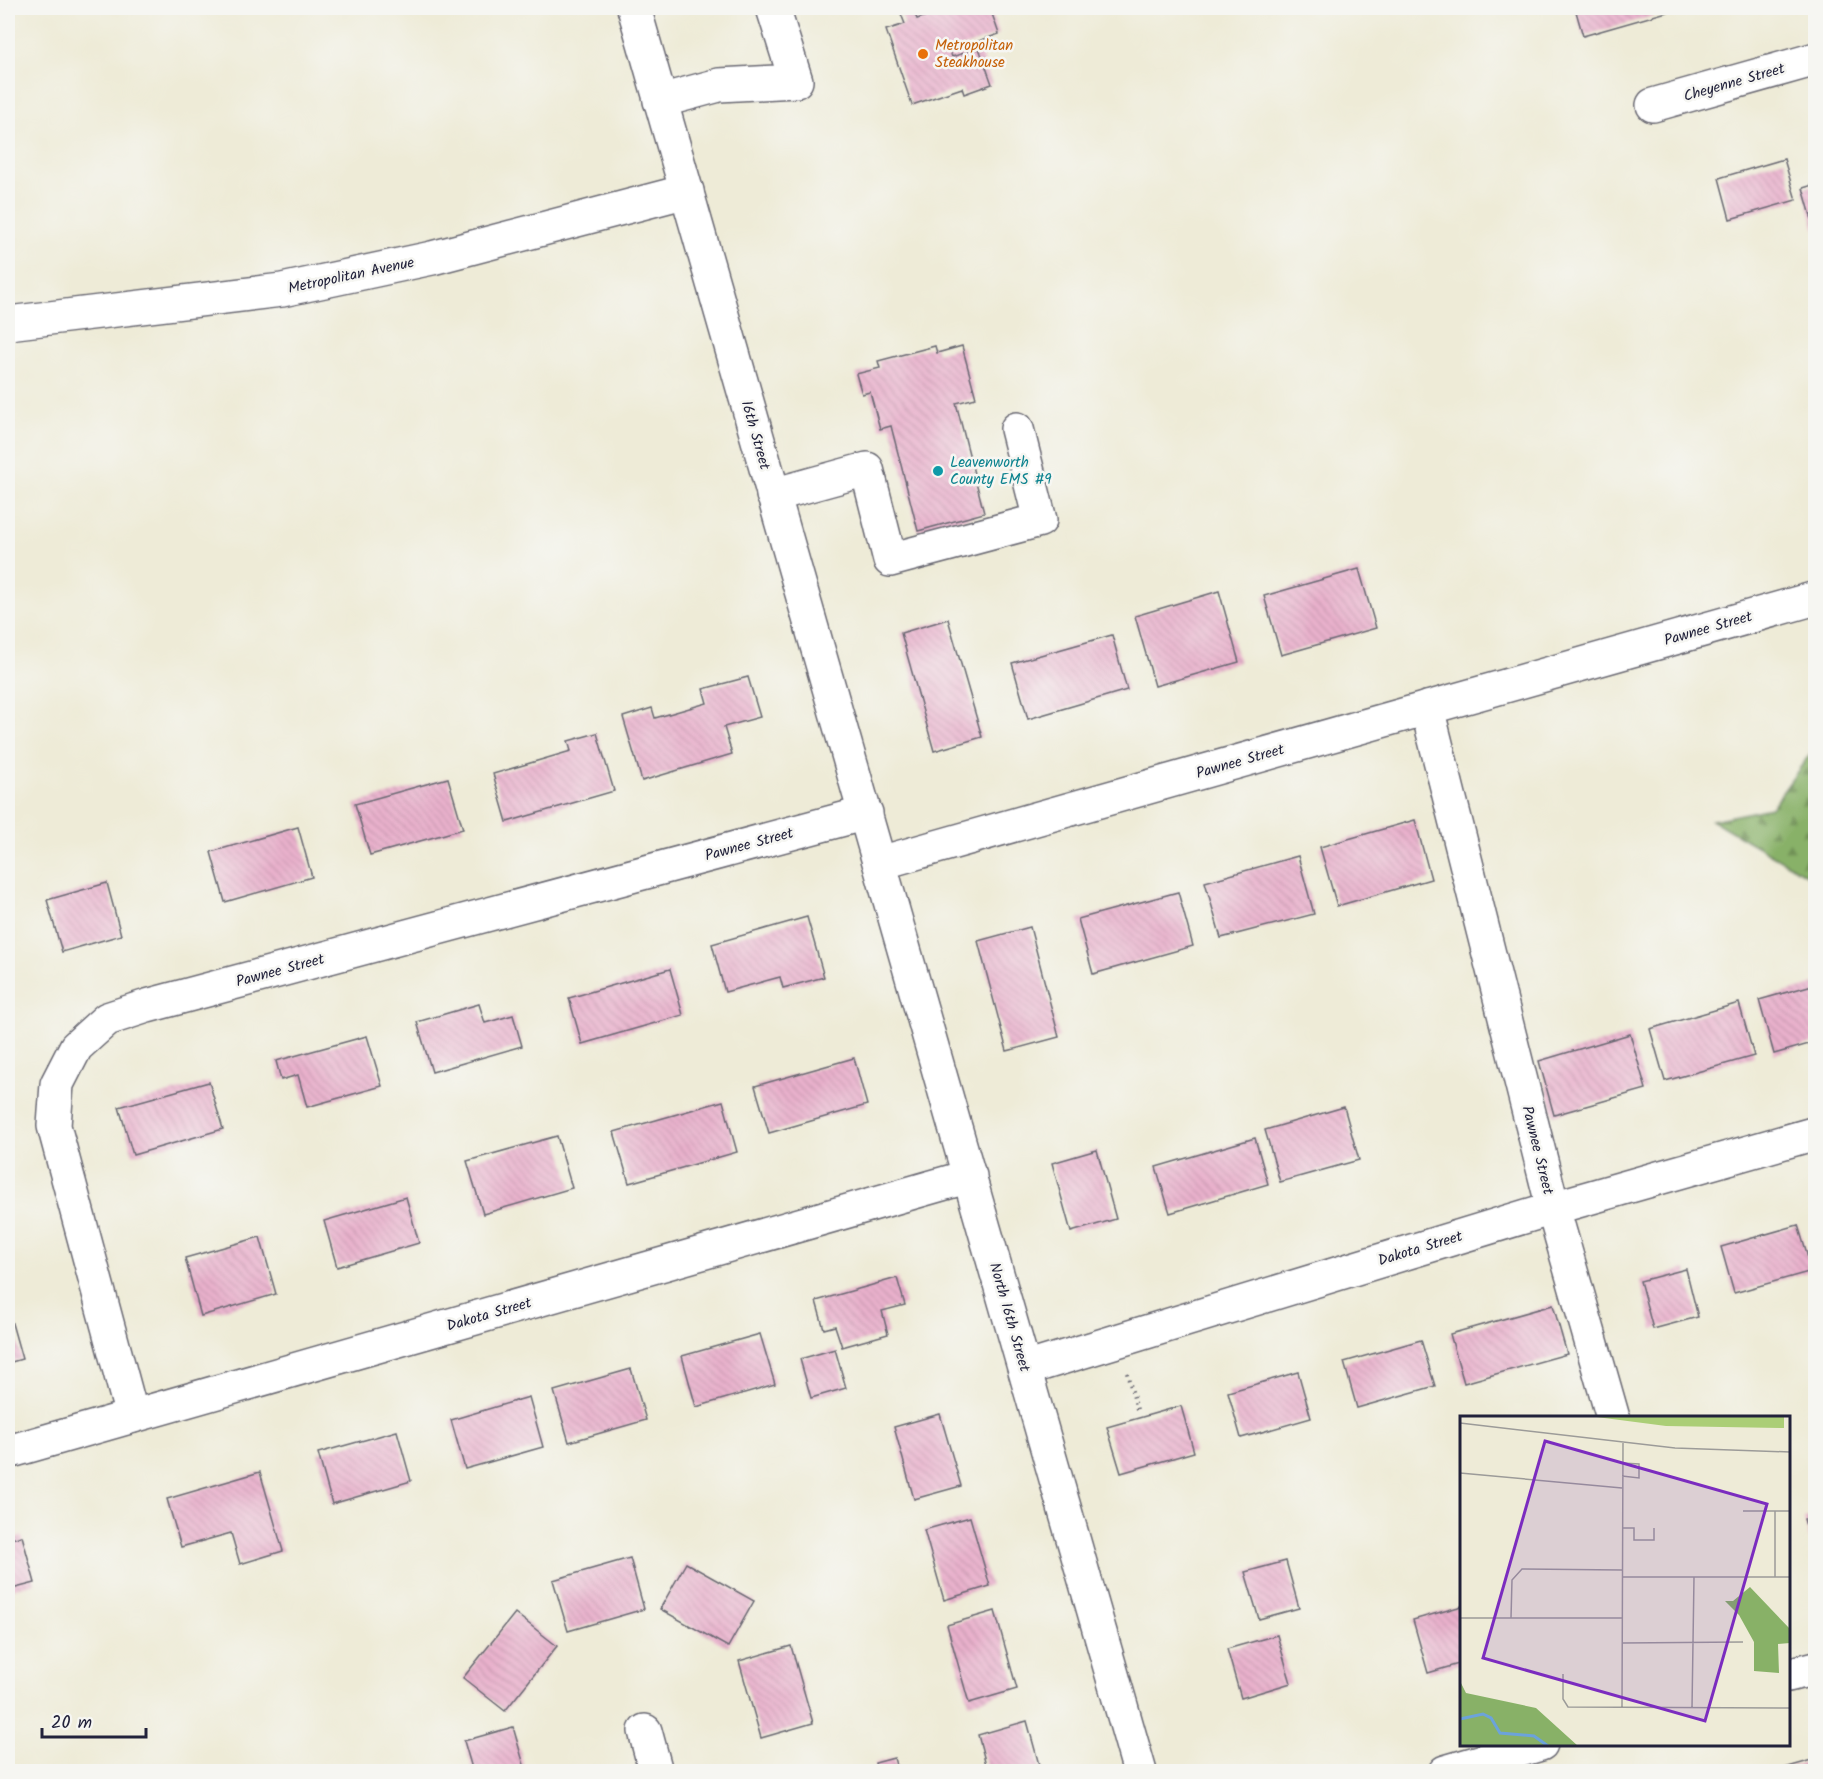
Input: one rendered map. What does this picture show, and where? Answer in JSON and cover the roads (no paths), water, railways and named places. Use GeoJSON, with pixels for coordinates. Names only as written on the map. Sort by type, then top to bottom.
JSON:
{"type":"FeatureCollection","features":[{"type":"Feature","properties":{"kind":"street","name":"16th Street"},"geometry":{"type":"LineString","coordinates":[[634,8],[880,863]]}},
{"type":"Feature","properties":{"kind":"street"},"geometry":{"type":"LineString","coordinates":[[660,101],[719,85],[796,81],[773,8]]}},
{"type":"Feature","properties":{"kind":"street","name":"Cheyenne Street"},"geometry":{"type":"LineString","coordinates":[[1653,105],[1815,59]]}},
{"type":"Feature","properties":{"kind":"street","name":"Metropolitan Avenue"},"geometry":{"type":"LineString","coordinates":[[8,323],[282,290],[432,258],[687,190]]}},
{"type":"Feature","properties":{"kind":"street"},"geometry":{"type":"LineString","coordinates":[[773,495],[867,469],[890,560],[1040,520],[1017,429]]}},
{"type":"Feature","properties":{"kind":"street","name":"Pawnee Street"},"geometry":{"type":"LineString","coordinates":[[880,863],[1815,598]]}},
{"type":"Feature","properties":{"kind":"street","name":"Pawnee Street"},"geometry":{"type":"LineString","coordinates":[[1427,708],[1553,1208],[1612,1416]]}},
{"type":"Feature","properties":{"kind":"street","name":"Pawnee Street"},"geometry":{"type":"LineString","coordinates":[[132,1416],[54,1126],[57,1084],[75,1047],[107,1020],[159,1003],[866,813]]}},
{"type":"Feature","properties":{"kind":"street","name":"North 16th Street"},"geometry":{"type":"LineString","coordinates":[[880,863],[1140,1772]]}},
{"type":"Feature","properties":{"kind":"street","name":"Dakota Street"},"geometry":{"type":"LineString","coordinates":[[1025,1369],[1553,1208],[1815,1133]]}},
{"type":"Feature","properties":{"kind":"street","name":"Dakota Street"},"geometry":{"type":"LineString","coordinates":[[8,1452],[970,1176]]}},
{"type":"Feature","properties":{"kind":"street"},"geometry":{"type":"LineString","coordinates":[[1790,1674],[1815,1668]]}},
{"type":"Feature","properties":{"kind":"street"},"geometry":{"type":"LineString","coordinates":[[645,1731],[656,1772]]}},
{"type":"Feature","properties":{"kind":"street"},"geometry":{"type":"LineString","coordinates":[[1445,1772],[1534,1746]]}},
{"type":"Feature","properties":{"kind":"place","name":"Metropolitan Steakhouse"},"geometry":{"type":"Point","coordinates":[923,54]}},
{"type":"Feature","properties":{"kind":"place","name":"Leavenworth County EMS #9"},"geometry":{"type":"Point","coordinates":[938,471]}}]}
